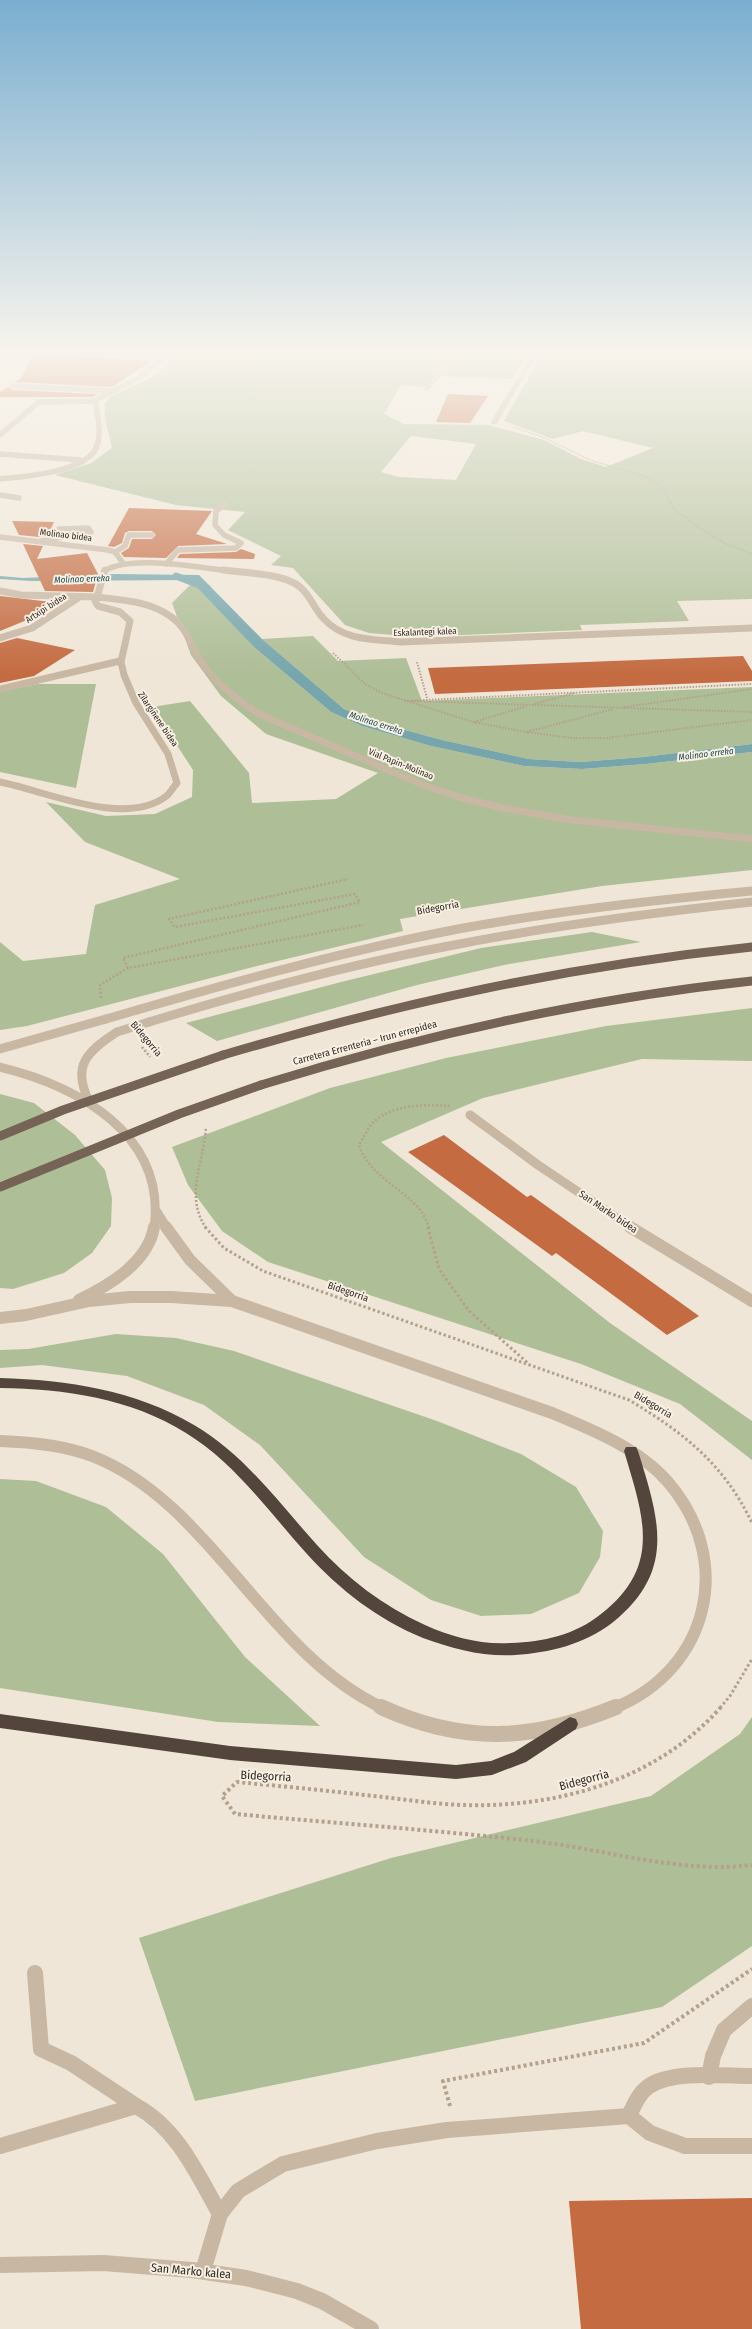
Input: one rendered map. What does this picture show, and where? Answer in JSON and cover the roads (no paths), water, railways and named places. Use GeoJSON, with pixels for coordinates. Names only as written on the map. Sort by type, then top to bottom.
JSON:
{"type":"FeatureCollection","features":[{"type":"Feature","properties":{"kind":"highway"},"geometry":{"type":"LineString","coordinates":[[0,1383],[36,1383],[105,1393],[138,1403],[171,1418],[193,1431],[237,1468],[335,1573],[354,1590],[400,1621],[436,1636],[475,1648],[511,1650],[533,1648],[560,1642],[596,1626],[624,1604],[638,1587],[647,1568],[652,1549],[652,1529],[631,1451]]}},
{"type":"Feature","properties":{"kind":"highway"},"geometry":{"type":"LineString","coordinates":[[0,1721],[230,1753],[456,1772],[492,1768],[520,1757],[570,1724]]}},
{"type":"Feature","properties":{"kind":"main road"},"geometry":{"type":"LineString","coordinates":[[0,1136],[64,1110],[223,1055],[337,1021],[494,984],[654,958],[752,947]]}},
{"type":"Feature","properties":{"kind":"main road","name":"Carretera Errenteria – Irun errepidea"},"geometry":{"type":"LineString","coordinates":[[0,1187],[179,1114],[261,1085],[368,1052],[526,1015],[602,1001],[752,981]]}},
{"type":"Feature","properties":{"kind":"street"},"geometry":{"type":"LineString","coordinates":[[51,458],[83,460]]}},
{"type":"Feature","properties":{"kind":"street"},"geometry":{"type":"LineString","coordinates":[[0,479],[49,472],[86,458]]}},
{"type":"Feature","properties":{"kind":"street"},"geometry":{"type":"LineString","coordinates":[[0,495],[19,498]]}},
{"type":"Feature","properties":{"kind":"street"},"geometry":{"type":"LineString","coordinates":[[166,564],[178,550],[236,548],[241,543],[224,535],[214,525],[216,511],[224,504]]}},
{"type":"Feature","properties":{"kind":"street"},"geometry":{"type":"LineString","coordinates":[[41,541],[91,532],[88,528],[59,529]]}},
{"type":"Feature","properties":{"kind":"street"},"geometry":{"type":"LineString","coordinates":[[97,597],[103,574],[107,569],[123,563],[114,552],[125,546],[129,535],[152,535]]}},
{"type":"Feature","properties":{"kind":"street","name":"Molinao bidea"},"geometry":{"type":"LineString","coordinates":[[0,537],[41,541],[114,552]]}},
{"type":"Feature","properties":{"kind":"street","name":"Eskalantegi kalea"},"geometry":{"type":"LineString","coordinates":[[123,563],[166,564],[256,573],[286,580],[304,591],[328,625],[346,635],[371,640],[401,642],[752,628]]}},
{"type":"Feature","properties":{"kind":"street","name":"Artxipi bidea"},"geometry":{"type":"LineString","coordinates":[[0,591],[21,595],[78,598],[97,597]]}},
{"type":"Feature","properties":{"kind":"street","name":"Zilargiñene bidea"},"geometry":{"type":"LineString","coordinates":[[0,782],[88,805],[115,808],[144,806],[165,797],[177,783],[176,769],[170,754],[141,713],[127,688],[120,661],[130,621],[126,614],[117,610],[98,606],[96,601],[97,597]]}},
{"type":"Feature","properties":{"kind":"street","name":"Vial Papin-Molinao"},"geometry":{"type":"LineString","coordinates":[[97,597],[148,606],[177,621],[188,633],[194,651],[210,674],[237,700],[259,714],[423,785],[459,797],[534,814],[752,839]]}},
{"type":"Feature","properties":{"kind":"street","name":"Artxipi bidea"},"geometry":{"type":"LineString","coordinates":[[0,638],[12,636],[34,628],[78,598]]}},
{"type":"Feature","properties":{"kind":"street"},"geometry":{"type":"LineString","coordinates":[[0,689],[35,682],[85,666],[120,661]]}},
{"type":"Feature","properties":{"kind":"street"},"geometry":{"type":"LineString","coordinates":[[0,1049],[297,966],[458,929],[612,906],[752,891]]}},
{"type":"Feature","properties":{"kind":"street"},"geometry":{"type":"LineString","coordinates":[[90,1103],[81,1084],[86,1060],[104,1040],[117,1032],[149,1022],[308,977],[469,940],[574,922],[752,902]]}},
{"type":"Feature","properties":{"kind":"street"},"geometry":{"type":"LineString","coordinates":[[0,1067],[40,1078],[90,1103],[114,1122],[130,1138],[142,1157],[155,1192],[157,1212],[154,1231],[142,1253],[123,1273],[99,1291],[68,1305]]}},
{"type":"Feature","properties":{"kind":"street","name":"San Marko bidea"},"geometry":{"type":"LineString","coordinates":[[470,1115],[530,1161],[681,1261],[752,1301]]}},
{"type":"Feature","properties":{"kind":"street"},"geometry":{"type":"LineString","coordinates":[[157,1212],[169,1234],[186,1257],[207,1279],[232,1301]]}},
{"type":"Feature","properties":{"kind":"street"},"geometry":{"type":"LineString","coordinates":[[0,1318],[37,1313],[68,1305],[151,1296],[192,1296],[232,1301],[552,1413],[602,1435],[631,1451],[657,1472],[675,1490],[691,1515],[701,1538],[708,1565],[707,1594],[700,1622],[685,1650],[662,1676],[633,1698],[604,1712],[570,1724],[525,1734],[477,1734],[426,1725],[381,1708],[340,1683],[308,1656],[182,1517],[153,1491],[119,1468],[82,1452],[43,1442],[0,1441]]}},
{"type":"Feature","properties":{"kind":"street"},"geometry":{"type":"LineString","coordinates":[[35,1973],[41,2049],[71,2063],[136,2106],[150,2111],[180,2145],[220,2214]]}},
{"type":"Feature","properties":{"kind":"street"},"geometry":{"type":"LineString","coordinates":[[709,2077],[713,2056],[724,2030],[752,2006]]}},
{"type":"Feature","properties":{"kind":"street"},"geometry":{"type":"LineString","coordinates":[[630,2116],[636,2099],[650,2085],[674,2077],[752,2076]]}},
{"type":"Feature","properties":{"kind":"street"},"geometry":{"type":"LineString","coordinates":[[0,2146],[136,2106]]}},
{"type":"Feature","properties":{"kind":"street"},"geometry":{"type":"LineString","coordinates":[[203,2271],[220,2214],[238,2191],[283,2164],[377,2141],[456,2130],[630,2116],[650,2133],[685,2146],[752,2146]]}},
{"type":"Feature","properties":{"kind":"street","name":"San Marko kalea"},"geometry":{"type":"LineString","coordinates":[[0,2265],[96,2263],[203,2271],[255,2278],[305,2293],[353,2316],[371,2329]]}},
{"type":"Feature","properties":{"kind":"water"},"geometry":{"type":"Polygon","coordinates":[[[115,574],[199,575],[262,639],[344,709],[376,722],[442,740],[529,759],[580,762],[643,757],[752,744],[752,752],[646,764],[582,769],[524,766],[431,746],[362,726],[331,712],[254,647],[190,580],[31,581],[0,579],[0,576],[23,578],[115,574]]]}},
{"type":"Feature","properties":{"kind":"waterway","name":"Molinao erreka"},"geometry":{"type":"LineString","coordinates":[[176,576],[207,588]]}}]}
